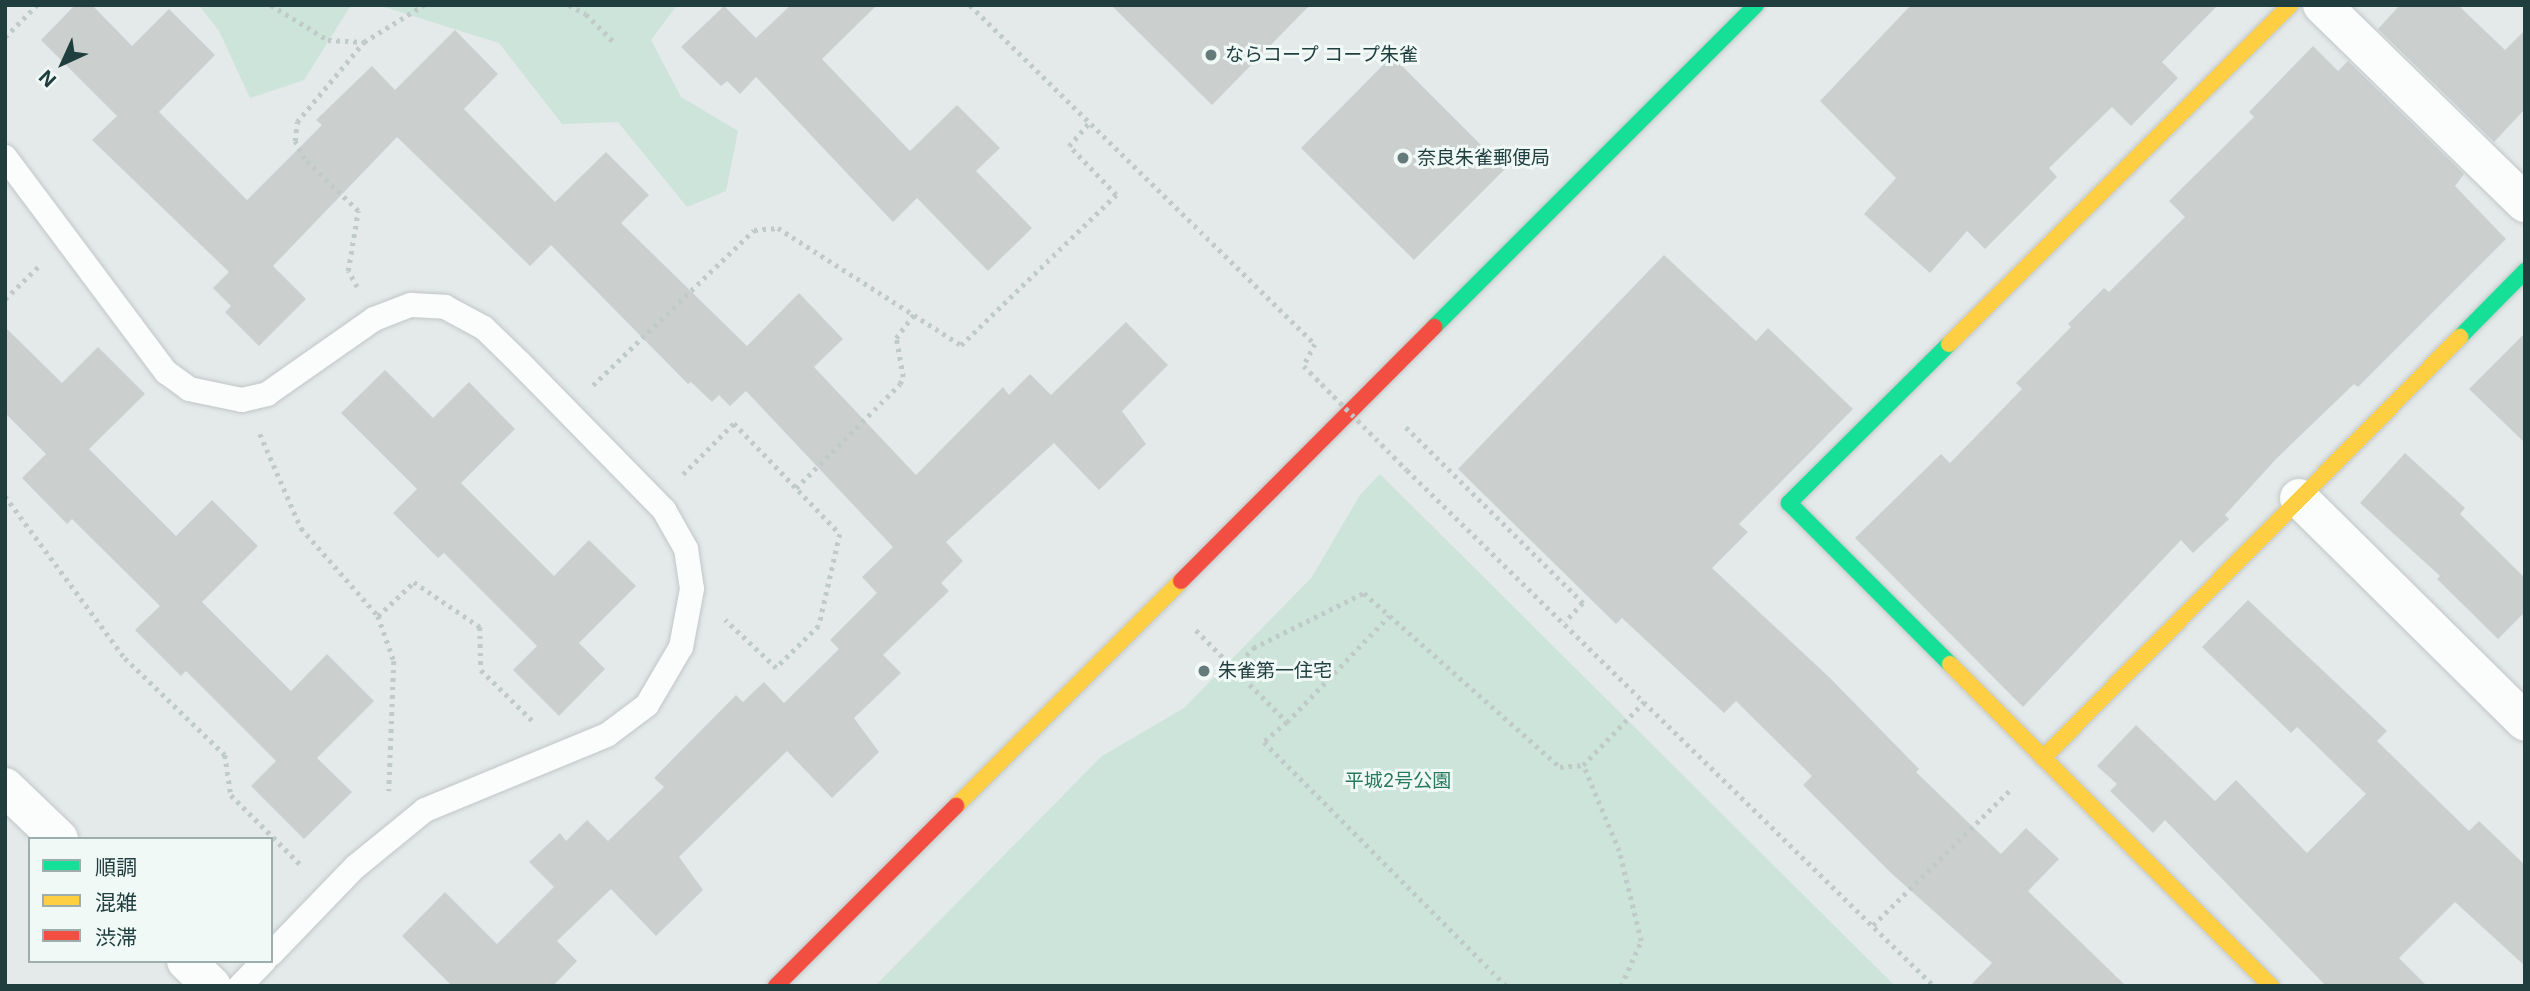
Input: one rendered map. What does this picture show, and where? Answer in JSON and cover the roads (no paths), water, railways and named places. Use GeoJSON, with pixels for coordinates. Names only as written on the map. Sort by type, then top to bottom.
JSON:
{"type":"FeatureCollection","features":[{"type":"Feature","properties":{"kind":"street"},"geometry":{"type":"LineString","coordinates":[[776,986],[1756,5]]}},
{"type":"Feature","properties":{"kind":"street"},"geometry":{"type":"LineString","coordinates":[[2271,986],[1790,503],[2290,5]]}},
{"type":"Feature","properties":{"kind":"street"},"geometry":{"type":"LineString","coordinates":[[2322,5],[2525,203]]}},
{"type":"Feature","properties":{"kind":"street"},"geometry":{"type":"LineString","coordinates":[[2043,758],[2525,271]]}},
{"type":"Feature","properties":{"kind":"street"},"geometry":{"type":"LineString","coordinates":[[2299,498],[2525,722]]}},
{"type":"Feature","properties":{"kind":"street"},"geometry":{"type":"LineString","coordinates":[[5,787],[57,837]]}},
{"type":"Feature","properties":{"kind":"street"},"geometry":{"type":"LineString","coordinates":[[188,963],[212,986]]}},
{"type":"Feature","properties":{"kind":"lane"},"geometry":{"type":"LineString","coordinates":[[5,157],[166,372],[189,389],[216,397],[249,398],[267,394],[374,319],[411,306],[445,307],[484,328],[567,411],[655,501],[686,549],[692,589],[681,647],[647,705],[607,735],[425,810],[330,893],[273,952]]}},
{"type":"Feature","properties":{"kind":"lane"},"geometry":{"type":"LineString","coordinates":[[240,986],[262,963]]}},
{"type":"Feature","properties":{"kind":"place","name":"ならコープ コープ朱雀"},"geometry":{"type":"Point","coordinates":[1211,55]}},
{"type":"Feature","properties":{"kind":"place","name":"奈良朱雀郵便局"},"geometry":{"type":"Point","coordinates":[1403,158]}},
{"type":"Feature","properties":{"kind":"place","name":"朱雀第一住宅"},"geometry":{"type":"Point","coordinates":[1204,671]}},
{"type":"Feature","properties":{"kind":"park label","name":"平城2号公園"},"geometry":{"type":"Point","coordinates":[1398,781]}}]}
